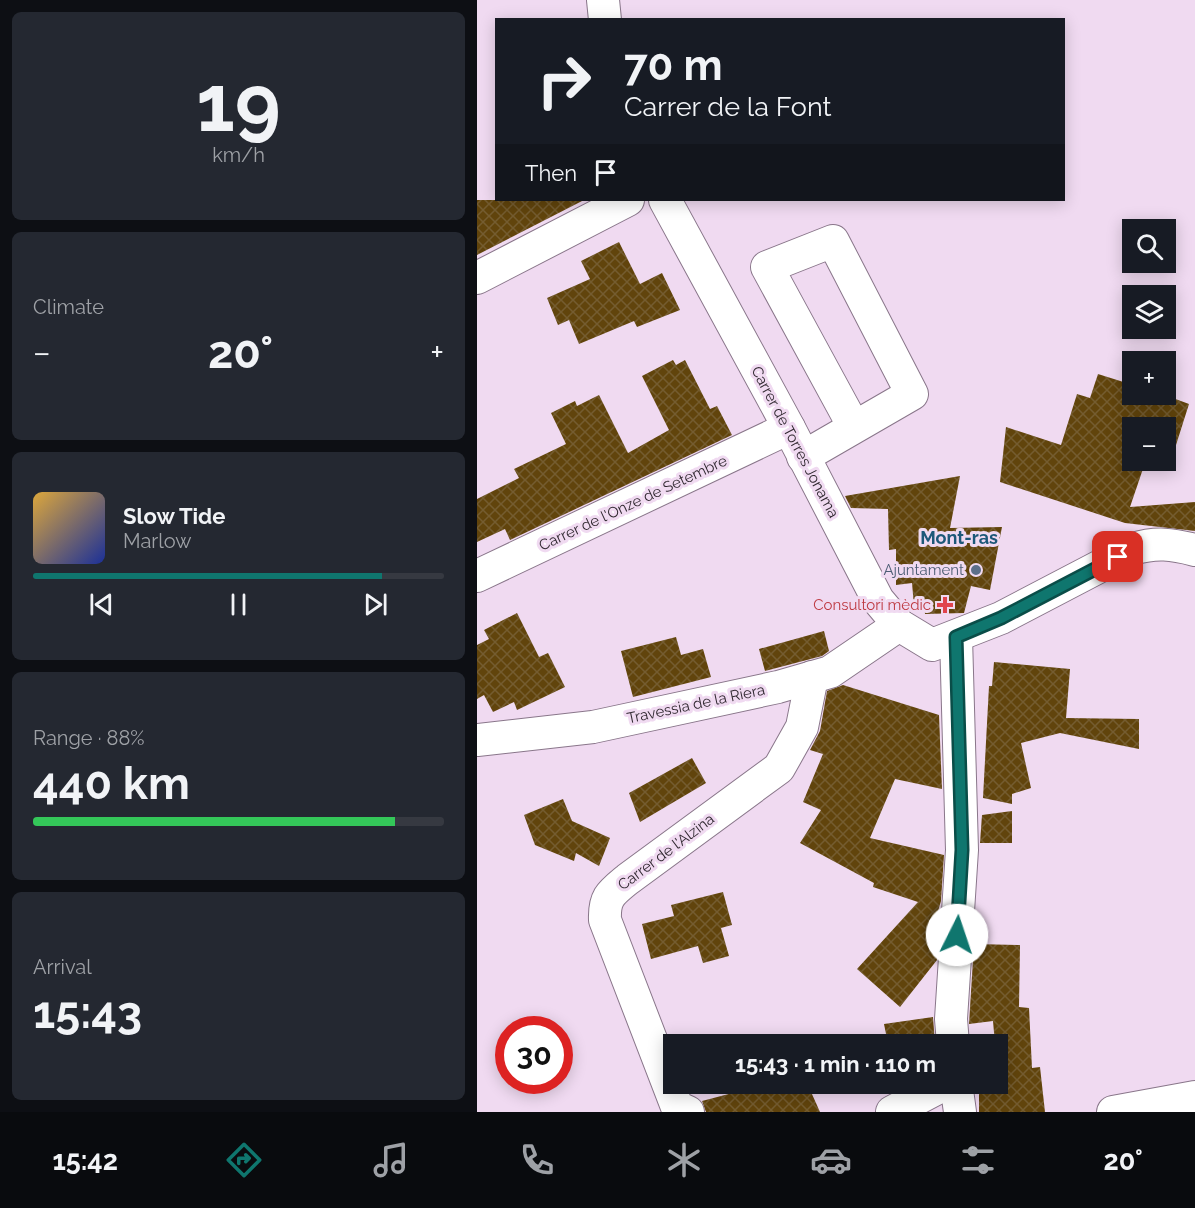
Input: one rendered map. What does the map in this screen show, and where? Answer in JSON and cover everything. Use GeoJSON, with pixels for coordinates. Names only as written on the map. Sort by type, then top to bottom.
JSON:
{"type":"FeatureCollection","features":[{"type":"Feature","properties":{"kind":"street"},"geometry":{"type":"LineString","coordinates":[[603,0],[605,18]]}},
{"type":"Feature","properties":{"kind":"street"},"geometry":{"type":"LineString","coordinates":[[477,278],[626,201]]}},
{"type":"Feature","properties":{"kind":"street","name":"Carrer de Torres Jonama"},"geometry":{"type":"LineString","coordinates":[[666,201],[789,428],[878,600],[899,625],[932,645],[1001,618],[1133,549],[1152,543],[1172,544],[1195,550]]}},
{"type":"Feature","properties":{"kind":"street"},"geometry":{"type":"LineString","coordinates":[[803,457],[912,394],[833,241],[767,267],[854,427]]}},
{"type":"Feature","properties":{"kind":"street","name":"Carrer de l'Onze de Setembre"},"geometry":{"type":"LineString","coordinates":[[477,576],[789,428]]}},
{"type":"Feature","properties":{"kind":"street","name":"Travessia de la Riera"},"geometry":{"type":"LineString","coordinates":[[477,740],[593,727],[831,672],[899,625]]}},
{"type":"Feature","properties":{"kind":"street"},"geometry":{"type":"LineString","coordinates":[[952,1034],[951,1019],[962,850],[956,637]]}},
{"type":"Feature","properties":{"kind":"street","name":"Carrer de l'Alzina"},"geometry":{"type":"LineString","coordinates":[[689,1112],[677,1107],[605,920],[604,905],[612,892],[628,879],[779,768],[802,727],[812,677]]}},
{"type":"Feature","properties":{"kind":"street"},"geometry":{"type":"LineString","coordinates":[[892,1112],[926,1094]]}},
{"type":"Feature","properties":{"kind":"street"},"geometry":{"type":"LineString","coordinates":[[958,1094],[960,1112]]}},
{"type":"Feature","properties":{"kind":"street"},"geometry":{"type":"LineString","coordinates":[[1113,1112],[1195,1097]]}},
{"type":"Feature","properties":{"kind":"building"},"geometry":{"type":"Polygon","coordinates":[[[477,200],[582,201],[477,255],[477,200]]]}},
{"type":"Feature","properties":{"kind":"building"},"geometry":{"type":"Polygon","coordinates":[[[619,242],[640,284],[662,273],[680,310],[637,327],[634,321],[579,344],[569,320],[558,325],[547,298],[590,279],[581,261],[619,242]]]}},
{"type":"Feature","properties":{"kind":"building"},"geometry":{"type":"Polygon","coordinates":[[[673,360],[676,365],[685,360],[710,409],[717,406],[732,435],[510,540],[505,529],[477,542],[477,499],[519,478],[514,469],[566,444],[551,413],[575,401],[577,406],[599,395],[628,453],[669,430],[642,376],[673,360]]]}},
{"type":"Feature","properties":{"kind":"building"},"geometry":{"type":"Polygon","coordinates":[[[1098,374],[1122,382],[1122,405],[1176,405],[1176,399],[1189,404],[1176,445],[1176,417],[1122,417],[1122,471],[1142,471],[1130,507],[1195,502],[1195,531],[1125,523],[1000,482],[1006,427],[1061,445],[1077,394],[1090,398],[1098,374]]]}},
{"type":"Feature","properties":{"kind":"building"},"geometry":{"type":"Polygon","coordinates":[[[960,476],[950,528],[1002,527],[990,590],[971,586],[964,613],[925,614],[924,603],[914,606],[912,583],[896,585],[896,549],[889,550],[888,509],[851,508],[845,496],[960,476]]]}},
{"type":"Feature","properties":{"kind":"building"},"geometry":{"type":"Polygon","coordinates":[[[517,613],[539,657],[548,653],[565,687],[517,710],[514,702],[493,712],[484,695],[477,699],[477,645],[489,639],[484,630],[517,613]]]}},
{"type":"Feature","properties":{"kind":"building"},"geometry":{"type":"Polygon","coordinates":[[[824,631],[829,651],[822,656],[765,671],[759,649],[824,631]]]}},
{"type":"Feature","properties":{"kind":"building"},"geometry":{"type":"Polygon","coordinates":[[[676,637],[681,655],[703,649],[711,677],[633,697],[621,651],[676,637]]]}},
{"type":"Feature","properties":{"kind":"building"},"geometry":{"type":"Polygon","coordinates":[[[994,662],[1070,669],[1066,718],[1139,719],[1139,749],[1060,733],[1021,743],[1031,788],[1012,794],[1012,804],[983,798],[989,686],[992,686],[994,662]]]}},
{"type":"Feature","properties":{"kind":"building"},"geometry":{"type":"Polygon","coordinates":[[[843,685],[939,715],[942,789],[895,779],[870,838],[944,855],[941,901],[929,942],[938,943],[937,960],[900,1007],[857,969],[918,902],[873,887],[874,883],[800,843],[821,810],[803,802],[823,754],[810,750],[820,731],[827,691],[843,685]]]}},
{"type":"Feature","properties":{"kind":"building"},"geometry":{"type":"Polygon","coordinates":[[[692,758],[706,783],[640,822],[629,793],[692,758]]]}},
{"type":"Feature","properties":{"kind":"building"},"geometry":{"type":"Polygon","coordinates":[[[563,799],[572,821],[610,838],[599,866],[576,853],[574,861],[535,845],[524,815],[563,799]]]}},
{"type":"Feature","properties":{"kind":"building"},"geometry":{"type":"Polygon","coordinates":[[[1012,811],[1012,843],[980,843],[982,815],[1012,811]]]}},
{"type":"Feature","properties":{"kind":"building"},"geometry":{"type":"Polygon","coordinates":[[[723,892],[732,925],[721,928],[729,956],[703,963],[698,946],[651,959],[642,924],[674,916],[671,905],[723,892]]]}},
{"type":"Feature","properties":{"kind":"building"},"geometry":{"type":"Polygon","coordinates":[[[974,944],[1020,945],[1019,1007],[1029,1008],[1032,1068],[1040,1067],[1045,1112],[979,1112],[979,1094],[1008,1094],[1008,1034],[994,1034],[993,1021],[969,1024],[974,944]]]}},
{"type":"Feature","properties":{"kind":"building"},"geometry":{"type":"Polygon","coordinates":[[[933,1017],[934,1034],[886,1034],[884,1024],[933,1017]]]}},
{"type":"Feature","properties":{"kind":"building"},"geometry":{"type":"Polygon","coordinates":[[[729,1094],[812,1094],[820,1112],[706,1112],[702,1101],[729,1094]]]}},
{"type":"Feature","properties":{"kind":"place","name":"Ajuntament"},"geometry":{"type":"Point","coordinates":[976,570]}},
{"type":"Feature","properties":{"kind":"place","name":"Consultori mèdic"},"geometry":{"type":"Point","coordinates":[945,605]}},
{"type":"Feature","properties":{"kind":"district","name":"Mont-ras"},"geometry":{"type":"Point","coordinates":[959,537]}},
{"type":"Feature","properties":{"kind":"route"},"geometry":{"type":"LineString","coordinates":[[957,935],[962,850],[956,637],[1001,618],[1118,557]]}}]}
